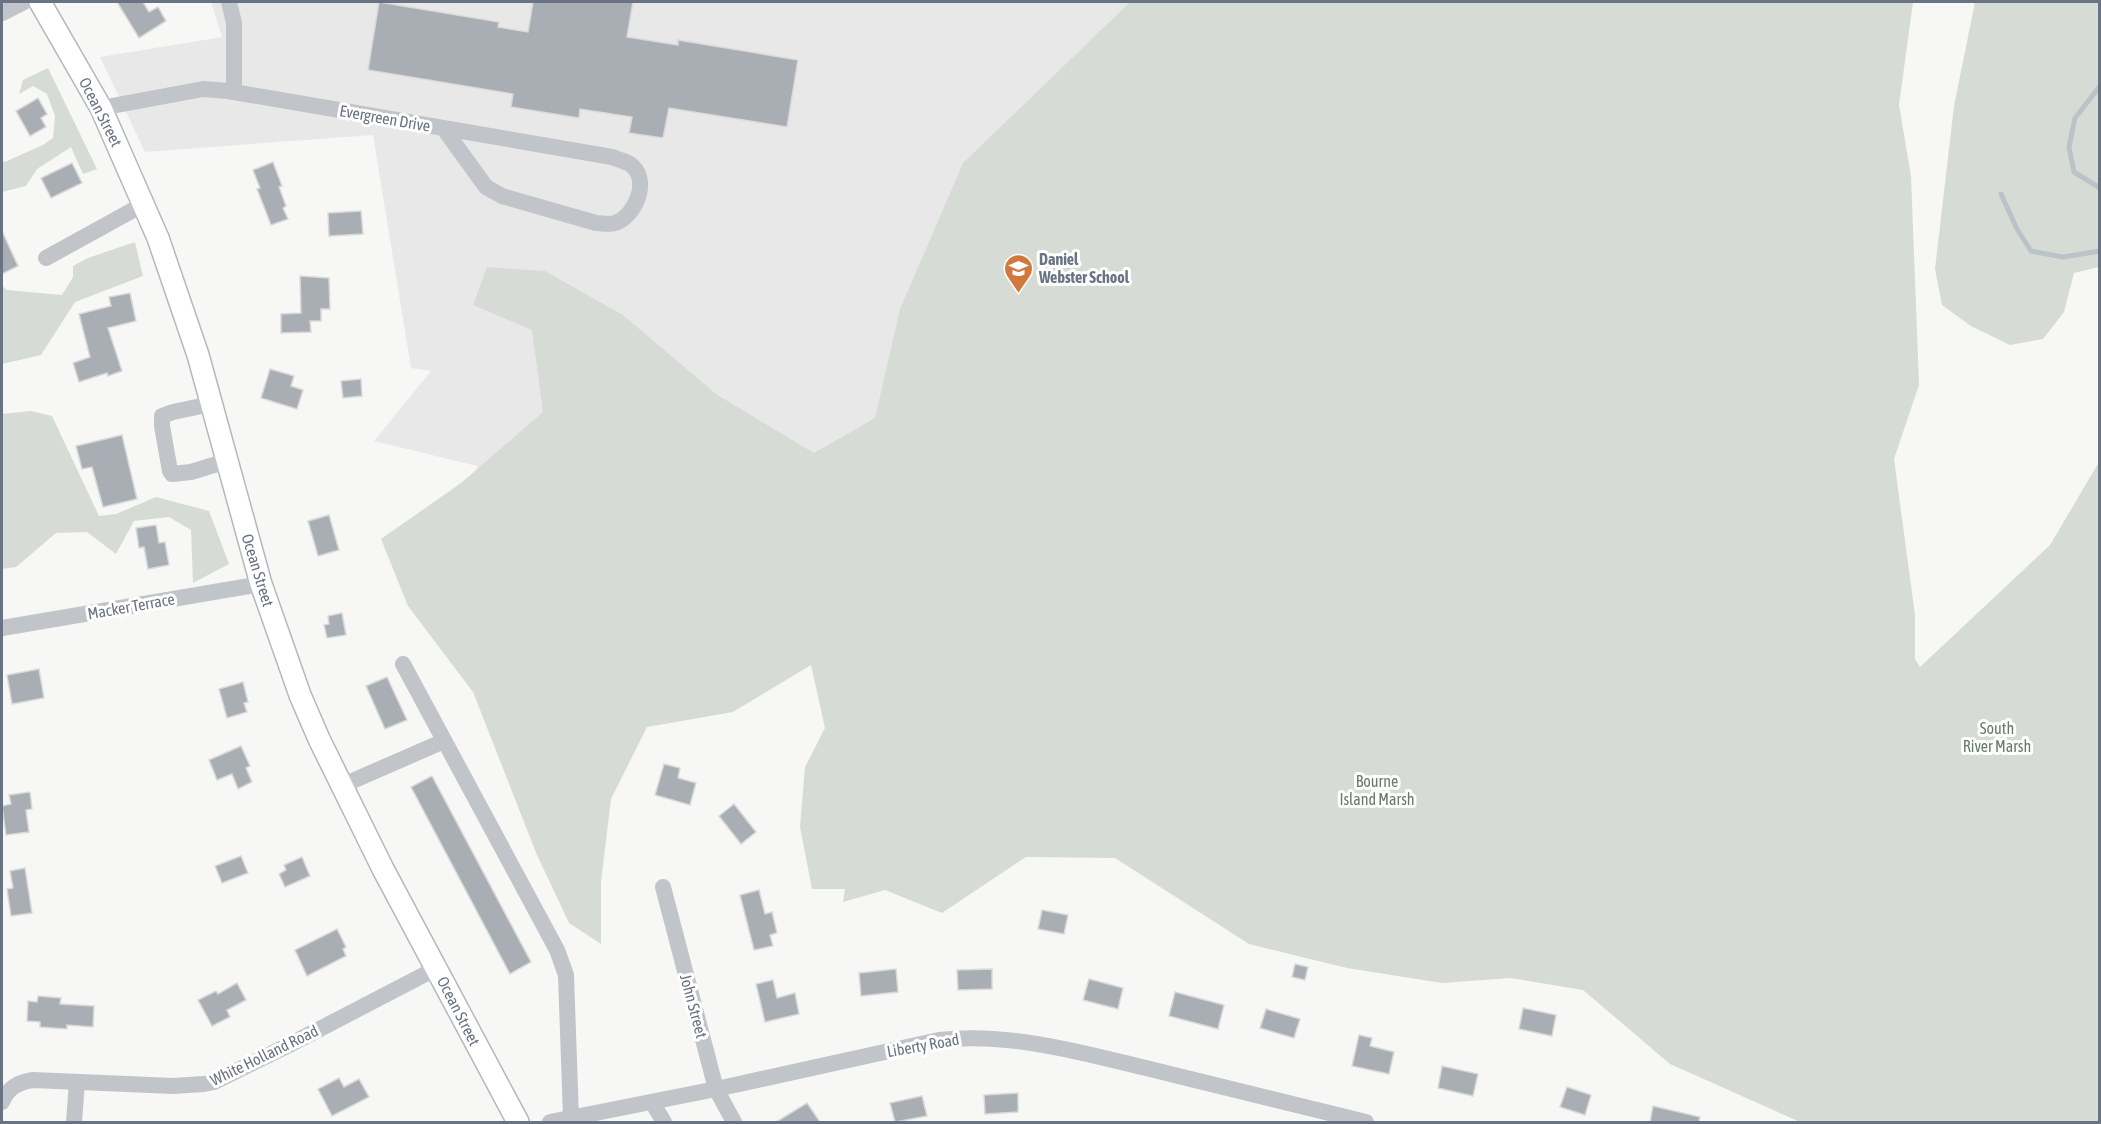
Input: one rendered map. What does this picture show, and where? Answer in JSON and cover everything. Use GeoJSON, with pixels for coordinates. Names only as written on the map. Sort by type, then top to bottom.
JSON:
{"type":"FeatureCollection","features":[{"type":"Feature","properties":{"kind":"main road","name":"Ocean Street"},"geometry":{"type":"LineString","coordinates":[[40,2],[101,108],[144,204],[179,296],[261,584],[300,694],[341,786],[383,869],[518,1122]]}},
{"type":"Feature","properties":{"kind":"street"},"geometry":{"type":"LineString","coordinates":[[2,13],[24,2]]}},
{"type":"Feature","properties":{"kind":"street"},"geometry":{"type":"LineString","coordinates":[[229,2],[234,23],[234,92]]}},
{"type":"Feature","properties":{"kind":"street","name":"Evergreen Drive"},"geometry":{"type":"LineString","coordinates":[[101,108],[203,89],[234,92],[612,157],[631,165],[637,174],[640,183],[638,200],[626,216],[616,223],[608,224],[596,223],[502,196],[486,187],[444,129]]}},
{"type":"Feature","properties":{"kind":"street"},"geometry":{"type":"LineString","coordinates":[[46,258],[144,204]]}},
{"type":"Feature","properties":{"kind":"street"},"geometry":{"type":"LineString","coordinates":[[211,404],[162,416],[170,471],[172,474],[191,472],[227,461]]}},
{"type":"Feature","properties":{"kind":"street","name":"Macker Terrace"},"geometry":{"type":"LineString","coordinates":[[2,628],[261,584]]}},
{"type":"Feature","properties":{"kind":"street"},"geometry":{"type":"LineString","coordinates":[[403,664],[557,950],[566,975],[571,1118]]}},
{"type":"Feature","properties":{"kind":"street"},"geometry":{"type":"LineString","coordinates":[[341,786],[444,741]]}},
{"type":"Feature","properties":{"kind":"street","name":"John Street"},"geometry":{"type":"LineString","coordinates":[[663,887],[716,1089],[734,1122]]}},
{"type":"Feature","properties":{"kind":"street","name":"White Holland Road"},"geometry":{"type":"LineString","coordinates":[[2,1102],[10,1088],[21,1082],[33,1080],[173,1086],[214,1082],[437,968]]}},
{"type":"Feature","properties":{"kind":"street","name":"Liberty Road"},"geometry":{"type":"LineString","coordinates":[[550,1122],[716,1089],[939,1040],[991,1037],[1084,1054],[1366,1122]]}},
{"type":"Feature","properties":{"kind":"street"},"geometry":{"type":"LineString","coordinates":[[74,1122],[77,1082]]}},
{"type":"Feature","properties":{"kind":"street"},"geometry":{"type":"LineString","coordinates":[[652,1102],[664,1122]]}},
{"type":"Feature","properties":{"kind":"shaded area","name":"Daniel Webster School"},"geometry":{"type":"Polygon","coordinates":[[[211,2],[1616,2],[1693,204],[495,589],[477,466],[374,441],[431,371],[411,368],[373,135],[145,152],[100,57],[222,37],[211,2]]]}},
{"type":"Feature","properties":{"kind":"green space"},"geometry":{"type":"Polygon","coordinates":[[[1130,2],[1913,2],[1899,105],[1911,176],[1919,385],[1894,459],[1915,615],[1915,659],[1920,667],[2050,545],[2099,462],[2099,1122],[1800,1122],[1670,1064],[1583,990],[1511,978],[1442,983],[1347,968],[1249,944],[1115,858],[1026,857],[942,913],[885,890],[843,902],[845,889],[812,889],[800,827],[805,767],[825,728],[811,665],[733,712],[647,727],[611,799],[601,882],[601,944],[569,923],[537,855],[473,692],[408,606],[381,539],[461,483],[543,412],[532,330],[473,305],[487,267],[545,271],[623,315],[716,394],[814,453],[875,418],[900,309],[963,163],[1130,2]]]}},
{"type":"Feature","properties":{"kind":"green space"},"geometry":{"type":"Polygon","coordinates":[[[1975,2],[2099,2],[2099,267],[2074,273],[2064,312],[2043,339],[2010,345],[1971,326],[1942,305],[1935,269],[1954,106],[1975,2]]]}},
{"type":"Feature","properties":{"kind":"green space"},"geometry":{"type":"Polygon","coordinates":[[[48,68],[97,169],[83,174],[71,147],[37,169],[26,186],[2,192],[2,162],[43,145],[53,138],[55,116],[47,94],[33,86],[19,94],[23,80],[48,68]]]}},
{"type":"Feature","properties":{"kind":"green space"},"geometry":{"type":"Polygon","coordinates":[[[135,242],[143,276],[75,302],[41,355],[2,364],[2,286],[7,290],[62,295],[73,277],[73,266],[88,258],[135,242]]]}},
{"type":"Feature","properties":{"kind":"green space"},"geometry":{"type":"Polygon","coordinates":[[[31,411],[52,416],[99,516],[116,514],[156,497],[209,511],[229,564],[193,583],[191,530],[169,517],[134,521],[116,554],[87,532],[56,533],[16,567],[2,569],[2,414],[31,411]]]}},
{"type":"Feature","properties":{"kind":"building"},"geometry":{"type":"Polygon","coordinates":[[[117,2],[143,2],[149,12],[158,7],[166,21],[139,38],[117,2]]]}},
{"type":"Feature","properties":{"kind":"building"},"geometry":{"type":"Polygon","coordinates":[[[379,2],[499,22],[498,27],[528,32],[533,2],[633,2],[627,37],[678,45],[678,40],[798,60],[787,127],[669,108],[663,138],[629,133],[632,117],[580,109],[579,118],[511,107],[513,94],[368,70],[379,2]]]}},
{"type":"Feature","properties":{"kind":"building"},"geometry":{"type":"Polygon","coordinates":[[[38,98],[47,114],[41,118],[46,127],[30,136],[16,111],[38,98]]]}},
{"type":"Feature","properties":{"kind":"building"},"geometry":{"type":"Polygon","coordinates":[[[273,162],[282,186],[279,187],[286,206],[283,208],[288,219],[271,225],[257,189],[260,188],[253,170],[273,162]]]}},
{"type":"Feature","properties":{"kind":"building"},"geometry":{"type":"Polygon","coordinates":[[[72,163],[82,183],[51,198],[41,178],[72,163]]]}},
{"type":"Feature","properties":{"kind":"building"},"geometry":{"type":"Polygon","coordinates":[[[361,211],[363,234],[329,236],[328,213],[361,211]]]}},
{"type":"Feature","properties":{"kind":"building"},"geometry":{"type":"Polygon","coordinates":[[[2,231],[18,266],[2,274],[2,231]]]}},
{"type":"Feature","properties":{"kind":"building"},"geometry":{"type":"Polygon","coordinates":[[[300,276],[329,278],[330,309],[321,309],[321,321],[310,321],[311,332],[281,333],[281,314],[301,313],[300,276]]]}},
{"type":"Feature","properties":{"kind":"building"},"geometry":{"type":"Polygon","coordinates":[[[130,293],[136,321],[108,328],[122,371],[79,382],[73,363],[90,357],[79,314],[111,306],[109,297],[130,293]]]}},
{"type":"Feature","properties":{"kind":"building"},"geometry":{"type":"Polygon","coordinates":[[[270,369],[294,376],[291,386],[303,390],[297,409],[261,398],[270,369]]]}},
{"type":"Feature","properties":{"kind":"building"},"geometry":{"type":"Polygon","coordinates":[[[361,379],[362,396],[343,398],[341,381],[361,379]]]}},
{"type":"Feature","properties":{"kind":"building"},"geometry":{"type":"Polygon","coordinates":[[[122,435],[137,499],[103,507],[92,467],[82,469],[76,446],[122,435]]]}},
{"type":"Feature","properties":{"kind":"building"},"geometry":{"type":"Polygon","coordinates":[[[329,515],[339,550],[318,556],[308,521],[329,515]]]}},
{"type":"Feature","properties":{"kind":"building"},"geometry":{"type":"Polygon","coordinates":[[[156,525],[159,543],[165,542],[169,565],[148,569],[144,547],[139,548],[136,528],[156,525]]]}},
{"type":"Feature","properties":{"kind":"building"},"geometry":{"type":"Polygon","coordinates":[[[342,613],[346,635],[327,638],[324,625],[329,624],[328,616],[342,613]]]}},
{"type":"Feature","properties":{"kind":"building"},"geometry":{"type":"Polygon","coordinates":[[[39,669],[44,698],[12,704],[7,675],[39,669]]]}},
{"type":"Feature","properties":{"kind":"building"},"geometry":{"type":"Polygon","coordinates":[[[387,677],[407,720],[385,729],[366,686],[387,677]]]}},
{"type":"Feature","properties":{"kind":"building"},"geometry":{"type":"Polygon","coordinates":[[[243,682],[248,702],[244,703],[247,712],[227,718],[219,689],[243,682]]]}},
{"type":"Feature","properties":{"kind":"building"},"geometry":{"type":"Polygon","coordinates":[[[241,746],[250,766],[246,768],[252,782],[238,789],[232,774],[217,780],[209,760],[241,746]]]}},
{"type":"Feature","properties":{"kind":"building"},"geometry":{"type":"Polygon","coordinates":[[[664,764],[680,768],[678,778],[696,783],[690,805],[655,795],[664,764]]]}},
{"type":"Feature","properties":{"kind":"building"},"geometry":{"type":"Polygon","coordinates":[[[432,776],[531,962],[510,974],[411,787],[432,776]]]}},
{"type":"Feature","properties":{"kind":"building"},"geometry":{"type":"Polygon","coordinates":[[[30,792],[32,809],[26,810],[29,832],[6,835],[2,806],[11,804],[9,795],[30,792]]]}},
{"type":"Feature","properties":{"kind":"building"},"geometry":{"type":"Polygon","coordinates":[[[734,804],[756,832],[741,844],[719,816],[734,804]]]}},
{"type":"Feature","properties":{"kind":"building"},"geometry":{"type":"Polygon","coordinates":[[[241,856],[248,873],[222,883],[215,866],[241,856]]]}},
{"type":"Feature","properties":{"kind":"building"},"geometry":{"type":"Polygon","coordinates":[[[302,857],[310,876],[285,887],[279,874],[286,870],[284,865],[302,857]]]}},
{"type":"Feature","properties":{"kind":"building"},"geometry":{"type":"Polygon","coordinates":[[[25,868],[32,913],[11,916],[7,889],[13,888],[10,871],[25,868]]]}},
{"type":"Feature","properties":{"kind":"building"},"geometry":{"type":"Polygon","coordinates":[[[759,890],[765,914],[772,912],[777,933],[770,935],[773,946],[754,950],[740,895],[759,890]]]}},
{"type":"Feature","properties":{"kind":"building"},"geometry":{"type":"Polygon","coordinates":[[[1042,910],[1068,915],[1064,934],[1038,929],[1042,910]]]}},
{"type":"Feature","properties":{"kind":"building"},"geometry":{"type":"Polygon","coordinates":[[[337,929],[346,947],[343,949],[346,956],[307,976],[295,950],[337,929]]]}},
{"type":"Feature","properties":{"kind":"building"},"geometry":{"type":"Polygon","coordinates":[[[1295,964],[1308,967],[1305,980],[1292,977],[1295,964]]]}},
{"type":"Feature","properties":{"kind":"building"},"geometry":{"type":"Polygon","coordinates":[[[896,969],[898,992],[861,996],[859,973],[896,969]]]}},
{"type":"Feature","properties":{"kind":"building"},"geometry":{"type":"Polygon","coordinates":[[[992,969],[992,989],[958,990],[957,970],[992,969]]]}},
{"type":"Feature","properties":{"kind":"building"},"geometry":{"type":"Polygon","coordinates":[[[1089,979],[1123,988],[1118,1009],[1083,1000],[1089,979]]]}},
{"type":"Feature","properties":{"kind":"building"},"geometry":{"type":"Polygon","coordinates":[[[773,980],[777,998],[795,993],[799,1014],[765,1022],[756,984],[773,980]]]}},
{"type":"Feature","properties":{"kind":"building"},"geometry":{"type":"Polygon","coordinates":[[[237,983],[246,1000],[227,1010],[230,1017],[212,1026],[198,1000],[216,991],[218,994],[237,983]]]}},
{"type":"Feature","properties":{"kind":"building"},"geometry":{"type":"Polygon","coordinates":[[[1175,992],[1224,1005],[1218,1029],[1169,1016],[1175,992]]]}},
{"type":"Feature","properties":{"kind":"building"},"geometry":{"type":"Polygon","coordinates":[[[38,996],[61,998],[60,1004],[94,1006],[93,1027],[67,1025],[67,1029],[40,1027],[40,1022],[27,1021],[28,1001],[37,1002],[38,996]]]}},
{"type":"Feature","properties":{"kind":"building"},"geometry":{"type":"Polygon","coordinates":[[[1523,1008],[1556,1015],[1552,1036],[1519,1029],[1523,1008]]]}},
{"type":"Feature","properties":{"kind":"building"},"geometry":{"type":"Polygon","coordinates":[[[1266,1009],[1300,1019],[1294,1038],[1260,1028],[1266,1009]]]}},
{"type":"Feature","properties":{"kind":"building"},"geometry":{"type":"Polygon","coordinates":[[[1359,1035],[1372,1038],[1370,1046],[1394,1052],[1389,1074],[1352,1066],[1359,1035]]]}},
{"type":"Feature","properties":{"kind":"building"},"geometry":{"type":"Polygon","coordinates":[[[1442,1066],[1478,1074],[1473,1096],[1438,1088],[1442,1066]]]}},
{"type":"Feature","properties":{"kind":"building"},"geometry":{"type":"Polygon","coordinates":[[[339,1078],[344,1087],[359,1079],[369,1097],[332,1116],[318,1089],[339,1078]]]}},
{"type":"Feature","properties":{"kind":"building"},"geometry":{"type":"Polygon","coordinates":[[[1567,1087],[1591,1095],[1585,1115],[1560,1107],[1567,1087]]]}},
{"type":"Feature","properties":{"kind":"building"},"geometry":{"type":"Polygon","coordinates":[[[1018,1093],[1018,1112],[985,1114],[984,1095],[1018,1093]]]}},
{"type":"Feature","properties":{"kind":"building"},"geometry":{"type":"Polygon","coordinates":[[[922,1096],[927,1116],[895,1122],[890,1103],[922,1096]]]}},
{"type":"Feature","properties":{"kind":"building"},"geometry":{"type":"Polygon","coordinates":[[[807,1103],[820,1122],[776,1122],[807,1103]]]}},
{"type":"Feature","properties":{"kind":"building"},"geometry":{"type":"Polygon","coordinates":[[[1653,1106],[1700,1117],[1699,1122],[1650,1122],[1653,1106]]]}},
{"type":"Feature","properties":{"kind":"waterway"},"geometry":{"type":"LineString","coordinates":[[2100,86],[2075,118],[2069,147],[2074,172],[2100,188]]}},
{"type":"Feature","properties":{"kind":"waterway"},"geometry":{"type":"LineString","coordinates":[[2001,194],[2017,229],[2031,251],[2063,257],[2100,251]]}},
{"type":"Feature","properties":{"kind":"place","name":"Daniel Webster School"},"geometry":{"type":"Point","coordinates":[1018,294]}},
{"type":"Feature","properties":{"kind":"park label","name":"South River Marsh"},"geometry":{"type":"Point","coordinates":[1997,737]}},
{"type":"Feature","properties":{"kind":"park label","name":"Bourne Island Marsh"},"geometry":{"type":"Point","coordinates":[1377,790]}}]}
